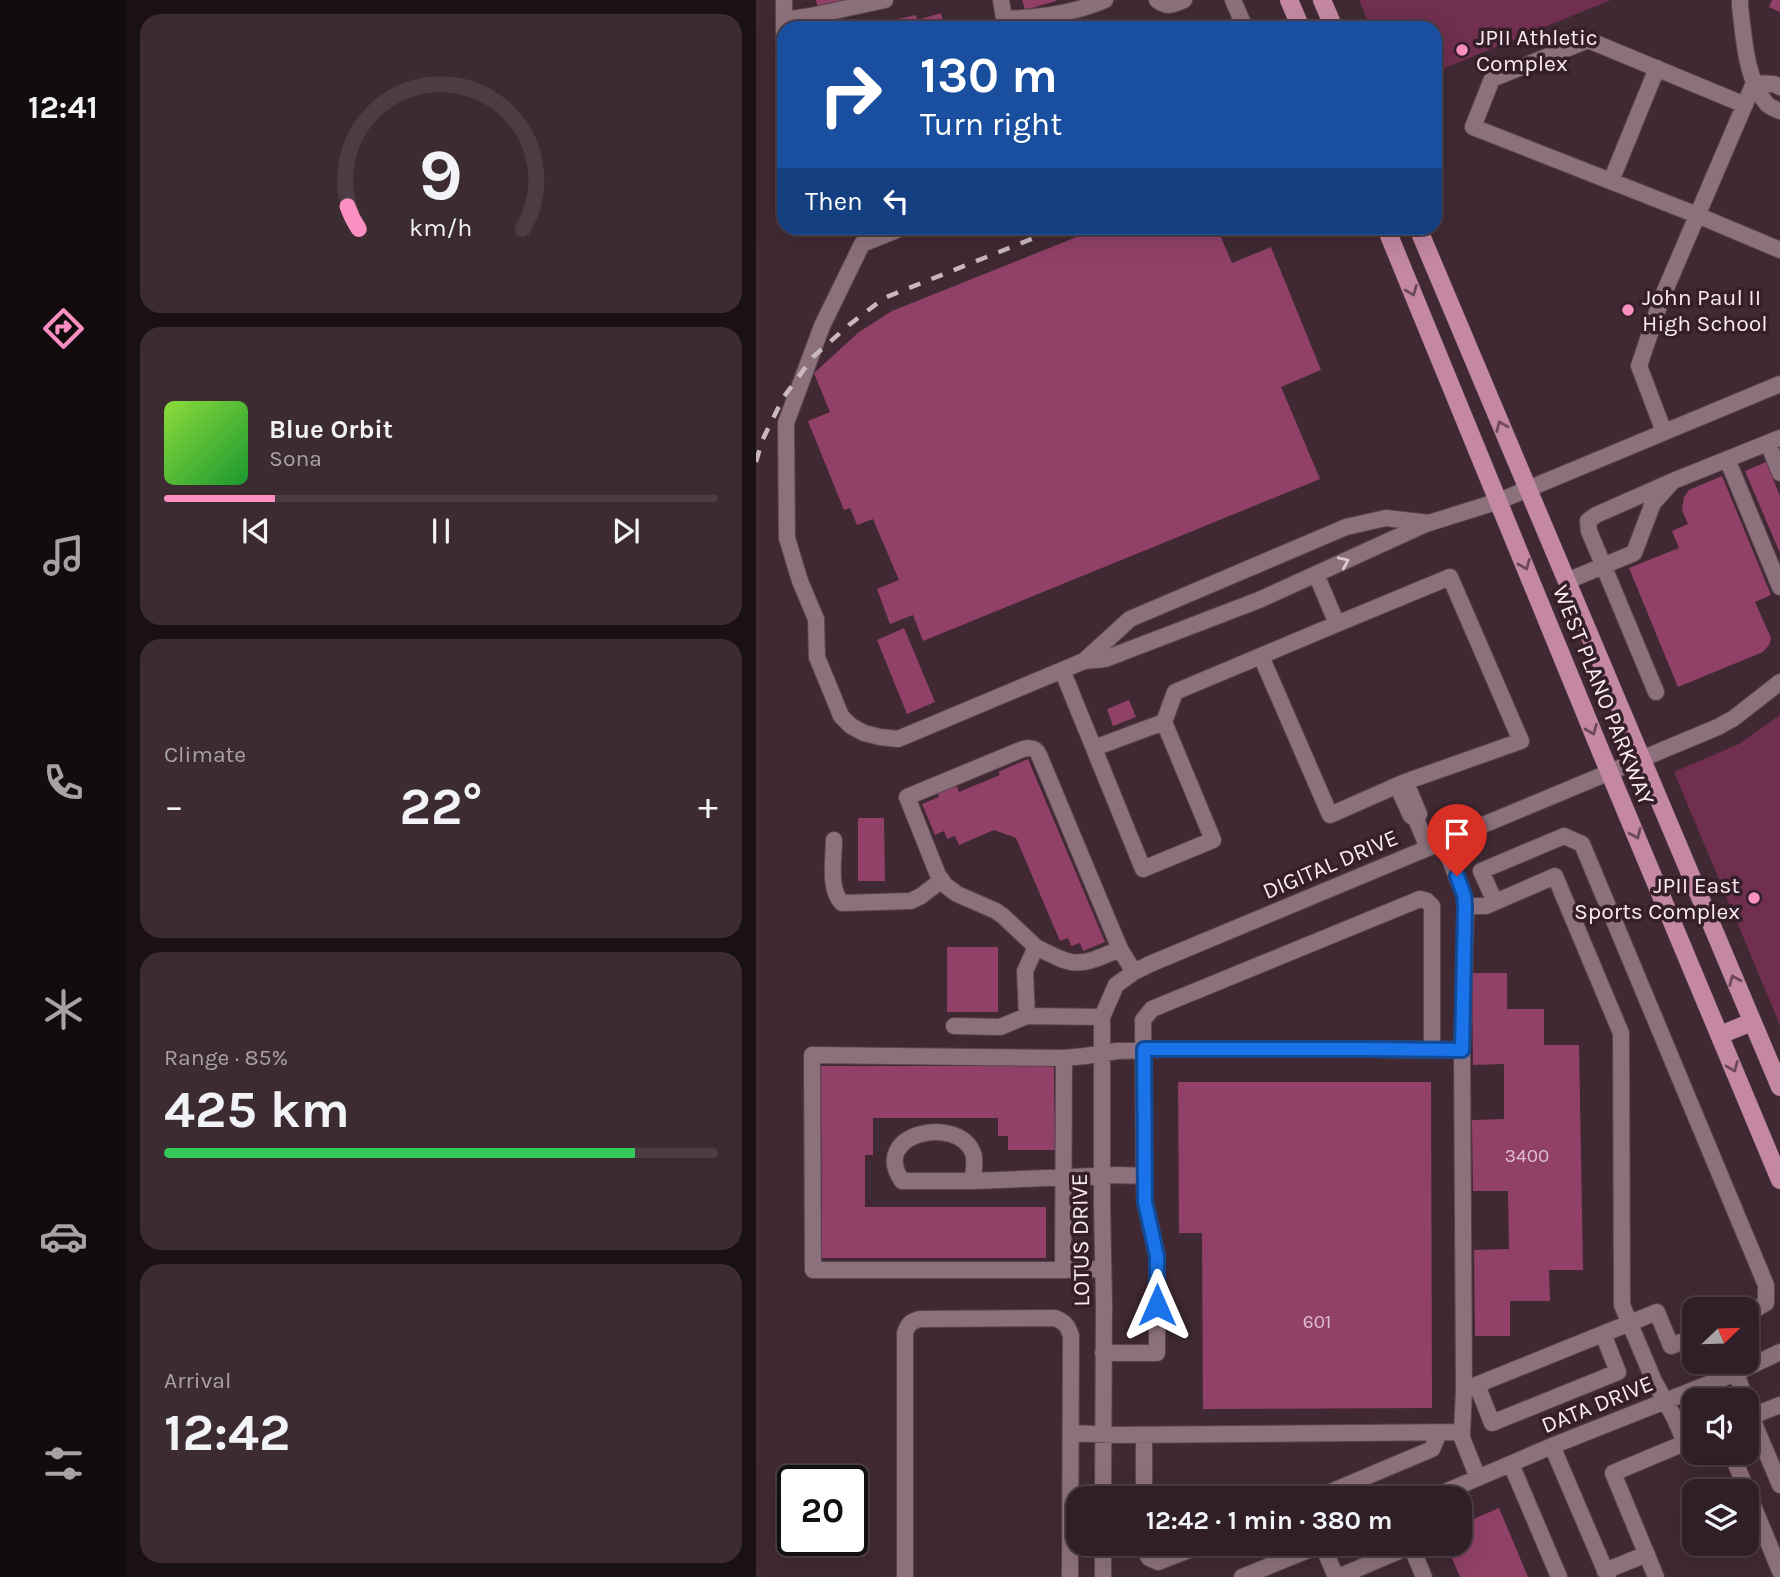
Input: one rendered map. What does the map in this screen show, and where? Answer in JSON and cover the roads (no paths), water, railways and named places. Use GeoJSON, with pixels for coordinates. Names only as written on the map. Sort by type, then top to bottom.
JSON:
{"type":"FeatureCollection","features":[{"type":"Feature","properties":{"kind":"main road"},"geometry":{"type":"LineString","coordinates":[[1289,0],[1298,21]]}},
{"type":"Feature","properties":{"kind":"main road"},"geometry":{"type":"LineString","coordinates":[[1322,0],[1331,21]]}},
{"type":"Feature","properties":{"kind":"main road","name":"WEST PLANO PARKWAY"},"geometry":{"type":"LineString","coordinates":[[1389,235],[1780,1180]]}},
{"type":"Feature","properties":{"kind":"main road","name":"WEST PLANO PARKWAY"},"geometry":{"type":"LineString","coordinates":[[1421,235],[1780,1087]]}},
{"type":"Feature","properties":{"kind":"main road"},"geometry":{"type":"LineString","coordinates":[[1720,1035],[1752,1021]]}},
{"type":"Feature","properties":{"kind":"street"},"geometry":{"type":"LineString","coordinates":[[784,0],[784,20],[885,0]]}},
{"type":"Feature","properties":{"kind":"street"},"geometry":{"type":"LineString","coordinates":[[1001,0],[1010,21]]}},
{"type":"Feature","properties":{"kind":"street"},"geometry":{"type":"LineString","coordinates":[[1020,21],[1068,12],[1105,0]]}},
{"type":"Feature","properties":{"kind":"street"},"geometry":{"type":"LineString","coordinates":[[1157,0],[1170,6],[1184,0]]}},
{"type":"Feature","properties":{"kind":"street"},"geometry":{"type":"LineString","coordinates":[[1233,0],[1242,21]]}},
{"type":"Feature","properties":{"kind":"street"},"geometry":{"type":"LineString","coordinates":[[1740,0],[1749,66],[1755,83],[1767,105],[1780,111]]}},
{"type":"Feature","properties":{"kind":"street"},"geometry":{"type":"LineString","coordinates":[[1068,12],[1071,21]]}},
{"type":"Feature","properties":{"kind":"street"},"geometry":{"type":"LineString","coordinates":[[1745,105],[1588,40],[1492,79],[1474,127],[1780,250]]}},
{"type":"Feature","properties":{"kind":"street"},"geometry":{"type":"LineString","coordinates":[[1611,181],[1657,68]]}},
{"type":"Feature","properties":{"kind":"street"},"geometry":{"type":"LineString","coordinates":[[1755,83],[1780,87]]}},
{"type":"Feature","properties":{"kind":"street"},"geometry":{"type":"LineString","coordinates":[[1664,432],[1639,366],[1661,300],[1755,83]]}},
{"type":"Feature","properties":{"kind":"street"},"geometry":{"type":"LineString","coordinates":[[884,235],[862,244],[822,326],[786,423],[787,538],[800,582],[816,620],[817,657],[841,716],[864,733],[880,737],[898,739],[1084,661],[1105,659],[1259,600],[1429,523],[1499,502],[1780,384]]}},
{"type":"Feature","properties":{"kind":"street"},"geometry":{"type":"LineString","coordinates":[[1656,692],[1589,531],[1588,521],[1596,514],[1774,440],[1780,472]]}},
{"type":"Feature","properties":{"kind":"street"},"geometry":{"type":"LineString","coordinates":[[1727,459],[1780,587]]}},
{"type":"Feature","properties":{"kind":"street"},"geometry":{"type":"LineString","coordinates":[[1567,581],[1634,553],[1653,503],[1673,481]]}},
{"type":"Feature","properties":{"kind":"street"},"geometry":{"type":"LineString","coordinates":[[1084,661],[1130,619],[1346,527],[1386,517],[1429,523]]}},
{"type":"Feature","properties":{"kind":"street"},"geometry":{"type":"LineString","coordinates":[[1316,574],[1337,624]]}},
{"type":"Feature","properties":{"kind":"street"},"geometry":{"type":"LineString","coordinates":[[1062,670],[1143,869],[1213,840],[1164,722],[1175,692],[1337,624],[1450,577],[1521,741],[1402,784],[1330,815],[1261,656]]}},
{"type":"Feature","properties":{"kind":"street","name":"DIGITAL DRIVE"},"geometry":{"type":"LineString","coordinates":[[1116,985],[1150,964],[1718,727],[1734,718],[1780,682]]}},
{"type":"Feature","properties":{"kind":"street"},"geometry":{"type":"LineString","coordinates":[[1094,748],[1164,722]]}},
{"type":"Feature","properties":{"kind":"street"},"geometry":{"type":"LineString","coordinates":[[1120,949],[1078,964],[1070,963],[1036,947],[996,911],[957,894],[938,875],[906,797],[1018,751],[1032,748],[1037,750],[1120,949],[1134,972]]}},
{"type":"Feature","properties":{"kind":"street"},"geometry":{"type":"LineString","coordinates":[[1402,784],[1401,794],[1411,816],[1416,818],[1436,845],[1464,895],[1462,1050],[1470,1387],[1462,1438],[1478,1478]]}},
{"type":"Feature","properties":{"kind":"street"},"geometry":{"type":"LineString","coordinates":[[1495,902],[1481,871],[1564,836],[1582,844],[1766,1285],[1766,1303],[1759,1307]]}},
{"type":"Feature","properties":{"kind":"street"},"geometry":{"type":"LineString","coordinates":[[834,839],[833,890],[842,903],[911,901],[942,880]]}},
{"type":"Feature","properties":{"kind":"street"},"geometry":{"type":"LineString","coordinates":[[1465,906],[1486,906],[1555,876],[1621,1033],[1622,1304],[1654,1381],[1682,1430]]}},
{"type":"Feature","properties":{"kind":"street"},"geometry":{"type":"LineString","coordinates":[[1103,1353],[1157,1353],[1157,1256],[1145,1202],[1144,1176],[1143,1020],[1152,1009],[1420,898],[1432,906],[1432,1050]]}},
{"type":"Feature","properties":{"kind":"street"},"geometry":{"type":"LineString","coordinates":[[1027,1016],[1025,971],[1036,947]]}},
{"type":"Feature","properties":{"kind":"street","name":"LOTUS DRIVE"},"geometry":{"type":"LineString","coordinates":[[1103,1486],[1101,1054],[1102,1017],[1116,985]]}},
{"type":"Feature","properties":{"kind":"street"},"geometry":{"type":"LineString","coordinates":[[954,1026],[1000,1027],[1027,1016],[1102,1017]]}},
{"type":"Feature","properties":{"kind":"street"},"geometry":{"type":"LineString","coordinates":[[1103,1269],[813,1270],[812,1055],[1064,1058],[1144,1049],[1462,1050]]}},
{"type":"Feature","properties":{"kind":"street"},"geometry":{"type":"LineString","coordinates":[[1063,1270],[1064,1058]]}},
{"type":"Feature","properties":{"kind":"street"},"geometry":{"type":"LineString","coordinates":[[973,1181],[974,1155],[964,1142],[948,1134],[921,1133],[911,1136],[896,1152],[894,1163],[902,1181],[973,1181],[1144,1176]]}},
{"type":"Feature","properties":{"kind":"street"},"geometry":{"type":"LineString","coordinates":[[1470,1387],[1657,1312],[1671,1346],[1682,1342]]}},
{"type":"Feature","properties":{"kind":"street"},"geometry":{"type":"LineString","coordinates":[[905,1577],[907,1325],[920,1319],[1055,1318],[1063,1321],[1071,1336],[1070,1577]]}},
{"type":"Feature","properties":{"kind":"street"},"geometry":{"type":"LineString","coordinates":[[1470,1387],[1492,1423],[1618,1371],[1602,1334]]}},
{"type":"Feature","properties":{"kind":"street","name":"DATA DRIVE"},"geometry":{"type":"LineString","coordinates":[[1759,1362],[1780,1352]]}},
{"type":"Feature","properties":{"kind":"street","name":"DATA DRIVE"},"geometry":{"type":"LineString","coordinates":[[1459,1486],[1664,1400],[1733,1374]]}},
{"type":"Feature","properties":{"kind":"street"},"geometry":{"type":"LineString","coordinates":[[1759,1413],[1780,1405]]}},
{"type":"Feature","properties":{"kind":"street"},"geometry":{"type":"LineString","coordinates":[[1071,1433],[1144,1435],[1462,1432]]}},
{"type":"Feature","properties":{"kind":"street"},"geometry":{"type":"LineString","coordinates":[[1345,1486],[1432,1448],[1439,1433]]}},
{"type":"Feature","properties":{"kind":"street"},"geometry":{"type":"LineString","coordinates":[[1759,1433],[1780,1485]]}},
{"type":"Feature","properties":{"kind":"street"},"geometry":{"type":"LineString","coordinates":[[1144,1435],[1144,1486]]}},
{"type":"Feature","properties":{"kind":"street"},"geometry":{"type":"LineString","coordinates":[[1656,1577],[1613,1473],[1682,1444]]}},
{"type":"Feature","properties":{"kind":"street"},"geometry":{"type":"LineString","coordinates":[[1552,1447],[1607,1574],[1647,1554]]}},
{"type":"Feature","properties":{"kind":"street"},"geometry":{"type":"LineString","coordinates":[[1511,1464],[1559,1577]]}},
{"type":"Feature","properties":{"kind":"street"},"geometry":{"type":"LineString","coordinates":[[1736,1465],[1780,1572]]}},
{"type":"Feature","properties":{"kind":"street"},"geometry":{"type":"LineString","coordinates":[[1103,1556],[1103,1577]]}},
{"type":"Feature","properties":{"kind":"street"},"geometry":{"type":"LineString","coordinates":[[1148,1556],[1158,1562],[1173,1556]]}},
{"type":"Feature","properties":{"kind":"street"},"geometry":{"type":"LineString","coordinates":[[1242,1577],[1294,1556]]}},
{"type":"Feature","properties":{"kind":"street"},"geometry":{"type":"LineString","coordinates":[[1328,1556],[1337,1577],[1386,1556]]}},
{"type":"Feature","properties":{"kind":"street"},"geometry":{"type":"LineString","coordinates":[[1415,1556],[1424,1577]]}},
{"type":"Feature","properties":{"kind":"railway"},"geometry":{"type":"LineString","coordinates":[[756,462],[762,441],[783,398],[813,357],[849,325],[884,298],[1042,235]]}},
{"type":"Feature","properties":{"kind":"place","name":"JPII Athletic Complex"},"geometry":{"type":"Point","coordinates":[1462,50]}},
{"type":"Feature","properties":{"kind":"place","name":"John Paul II High School"},"geometry":{"type":"Point","coordinates":[1628,310]}},
{"type":"Feature","properties":{"kind":"place","name":"JPII East Sports Complex"},"geometry":{"type":"Point","coordinates":[1754,898]}}]}
